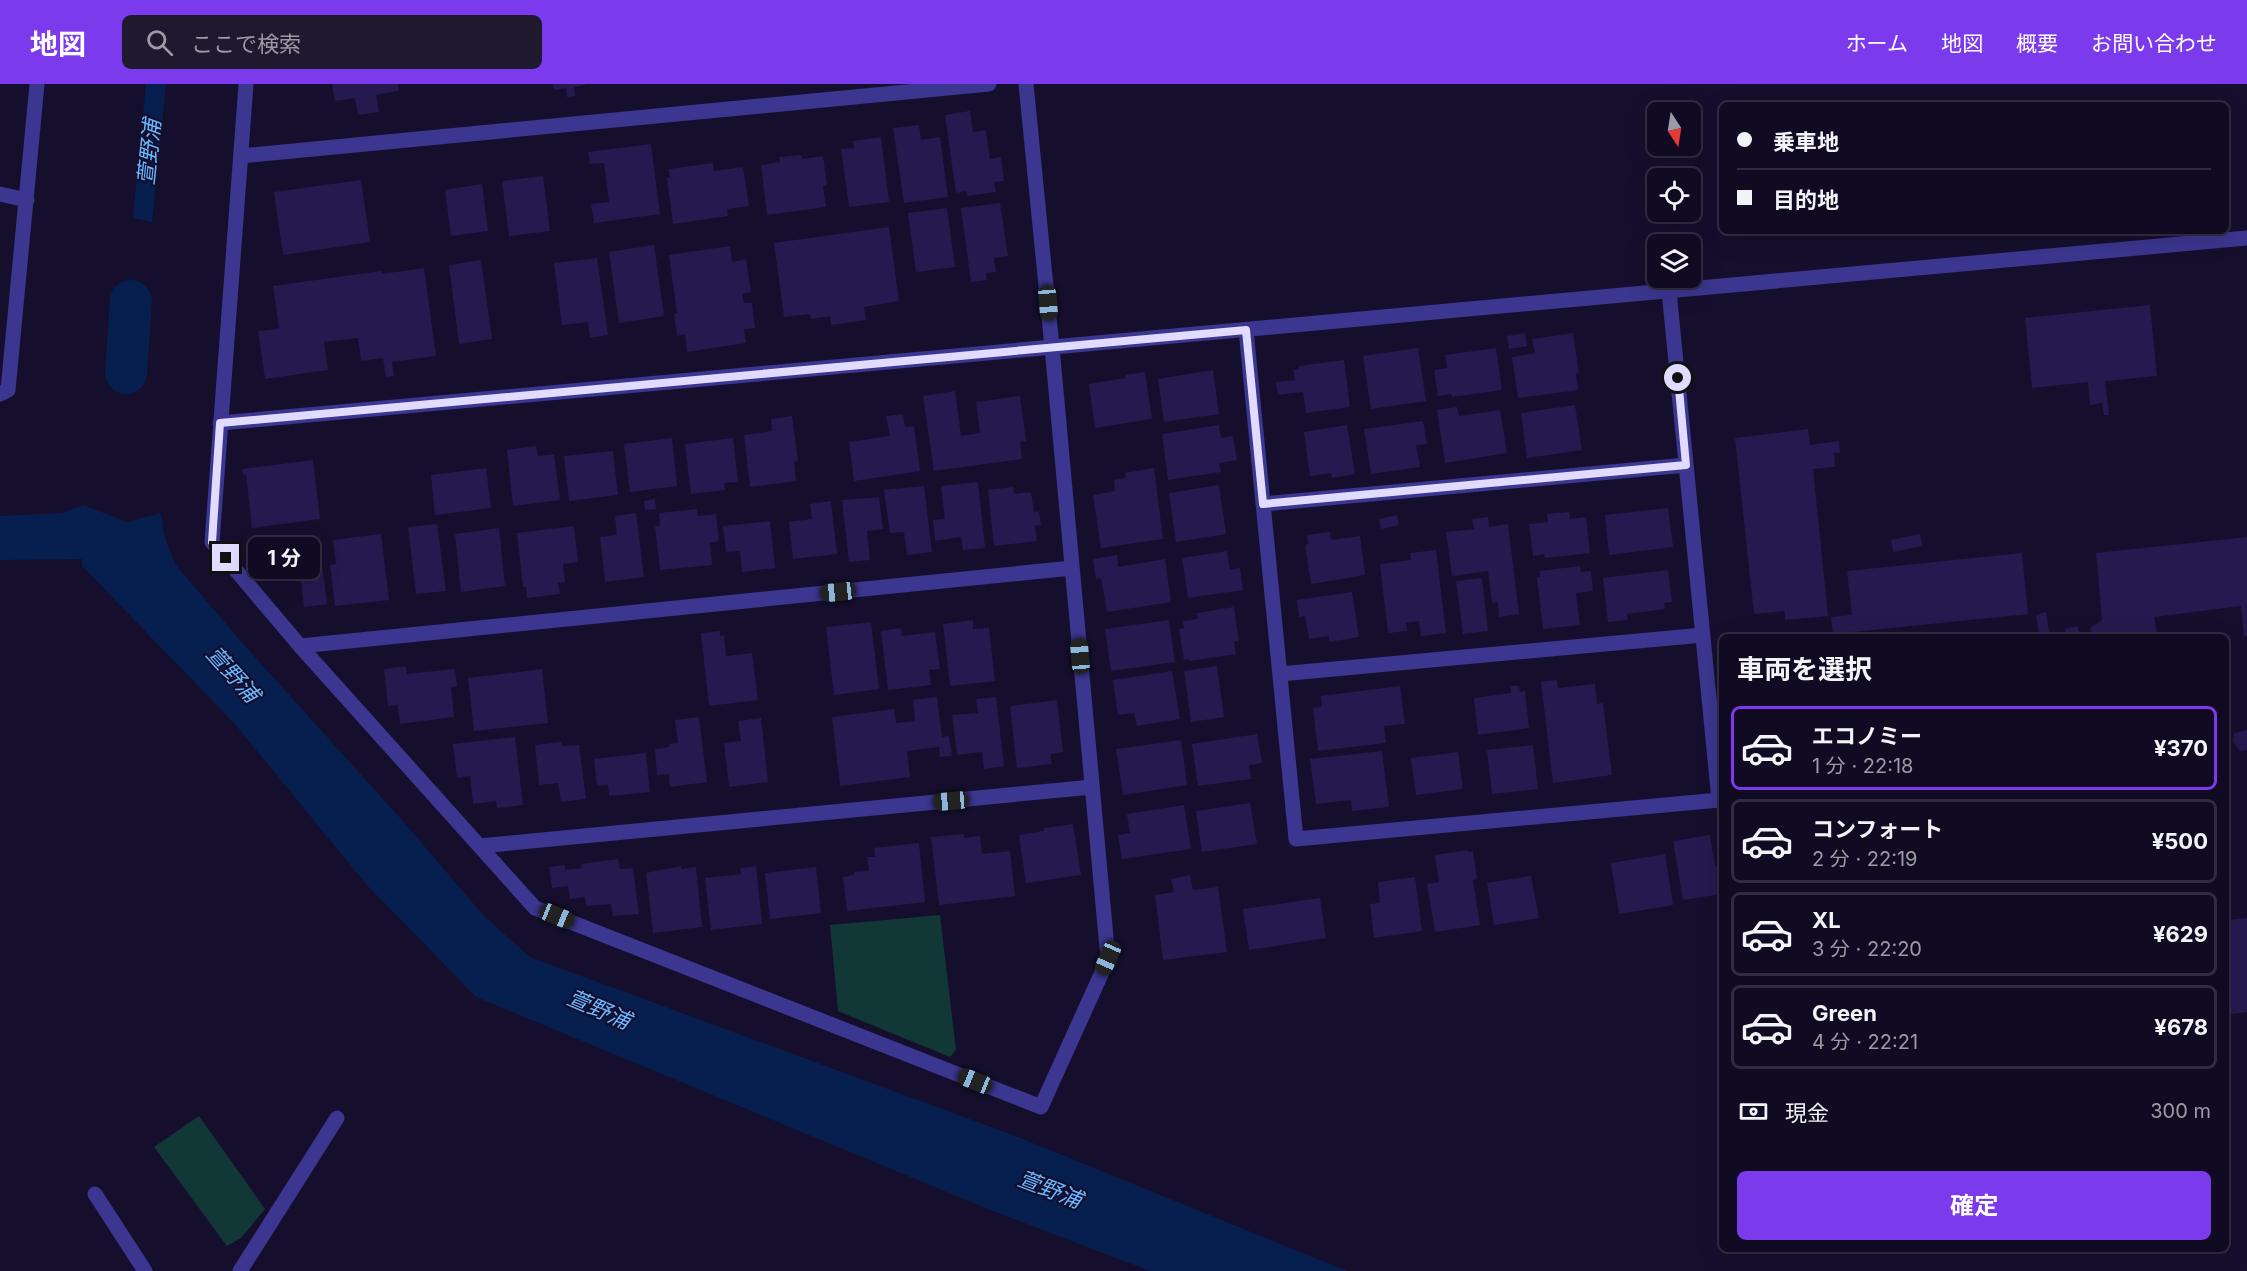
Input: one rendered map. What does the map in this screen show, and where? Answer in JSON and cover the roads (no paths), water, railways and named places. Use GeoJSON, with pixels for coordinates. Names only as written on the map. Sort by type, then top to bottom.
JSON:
{"type":"FeatureCollection","features":[{"type":"Feature","properties":{"kind":"street"},"geometry":{"type":"LineString","coordinates":[[0,394],[8,390],[38,84]]}},
{"type":"Feature","properties":{"kind":"street"},"geometry":{"type":"LineString","coordinates":[[246,84],[212,542],[300,645],[535,908],[1041,1107],[1108,958],[1026,84]]}},
{"type":"Feature","properties":{"kind":"street"},"geometry":{"type":"LineString","coordinates":[[241,156],[989,84]]}},
{"type":"Feature","properties":{"kind":"street"},"geometry":{"type":"LineString","coordinates":[[0,194],[27,200]]}},
{"type":"Feature","properties":{"kind":"street"},"geometry":{"type":"LineString","coordinates":[[220,423],[2247,238]]}},
{"type":"Feature","properties":{"kind":"street"},"geometry":{"type":"LineString","coordinates":[[1246,330],[1296,840],[1719,800],[1669,291]]}},
{"type":"Feature","properties":{"kind":"street"},"geometry":{"type":"LineString","coordinates":[[1263,504],[1686,465]]}},
{"type":"Feature","properties":{"kind":"street"},"geometry":{"type":"LineString","coordinates":[[300,645],[1072,568]]}},
{"type":"Feature","properties":{"kind":"street"},"geometry":{"type":"LineString","coordinates":[[1280,674],[1703,635]]}},
{"type":"Feature","properties":{"kind":"street"},"geometry":{"type":"LineString","coordinates":[[480,846],[1092,787]]}},
{"type":"Feature","properties":{"kind":"street"},"geometry":{"type":"LineString","coordinates":[[240,1271],[337,1118]]}},
{"type":"Feature","properties":{"kind":"street"},"geometry":{"type":"LineString","coordinates":[[95,1194],[146,1271]]}},
{"type":"Feature","properties":{"kind":"water"},"geometry":{"type":"Polygon","coordinates":[[[146,84],[166,84],[152,222],[133,218],[146,84]]]}},
{"type":"Feature","properties":{"kind":"water"},"geometry":{"type":"Polygon","coordinates":[[[139,302],[132,373],[115,373],[123,303],[139,302]]]}},
{"type":"Feature","properties":{"kind":"water"},"geometry":{"type":"Polygon","coordinates":[[[83,505],[127,522],[161,513],[164,534],[175,564],[484,916],[530,957],[1018,1137],[1347,1271],[1150,1271],[983,1207],[476,997],[366,884],[234,723],[82,566],[82,559],[0,560],[0,516],[62,513],[83,505]]]}},
{"type":"Feature","properties":{"kind":"waterway","name":"萱野浦"},"geometry":{"type":"LineString","coordinates":[[126,373],[131,301]]}}]}
